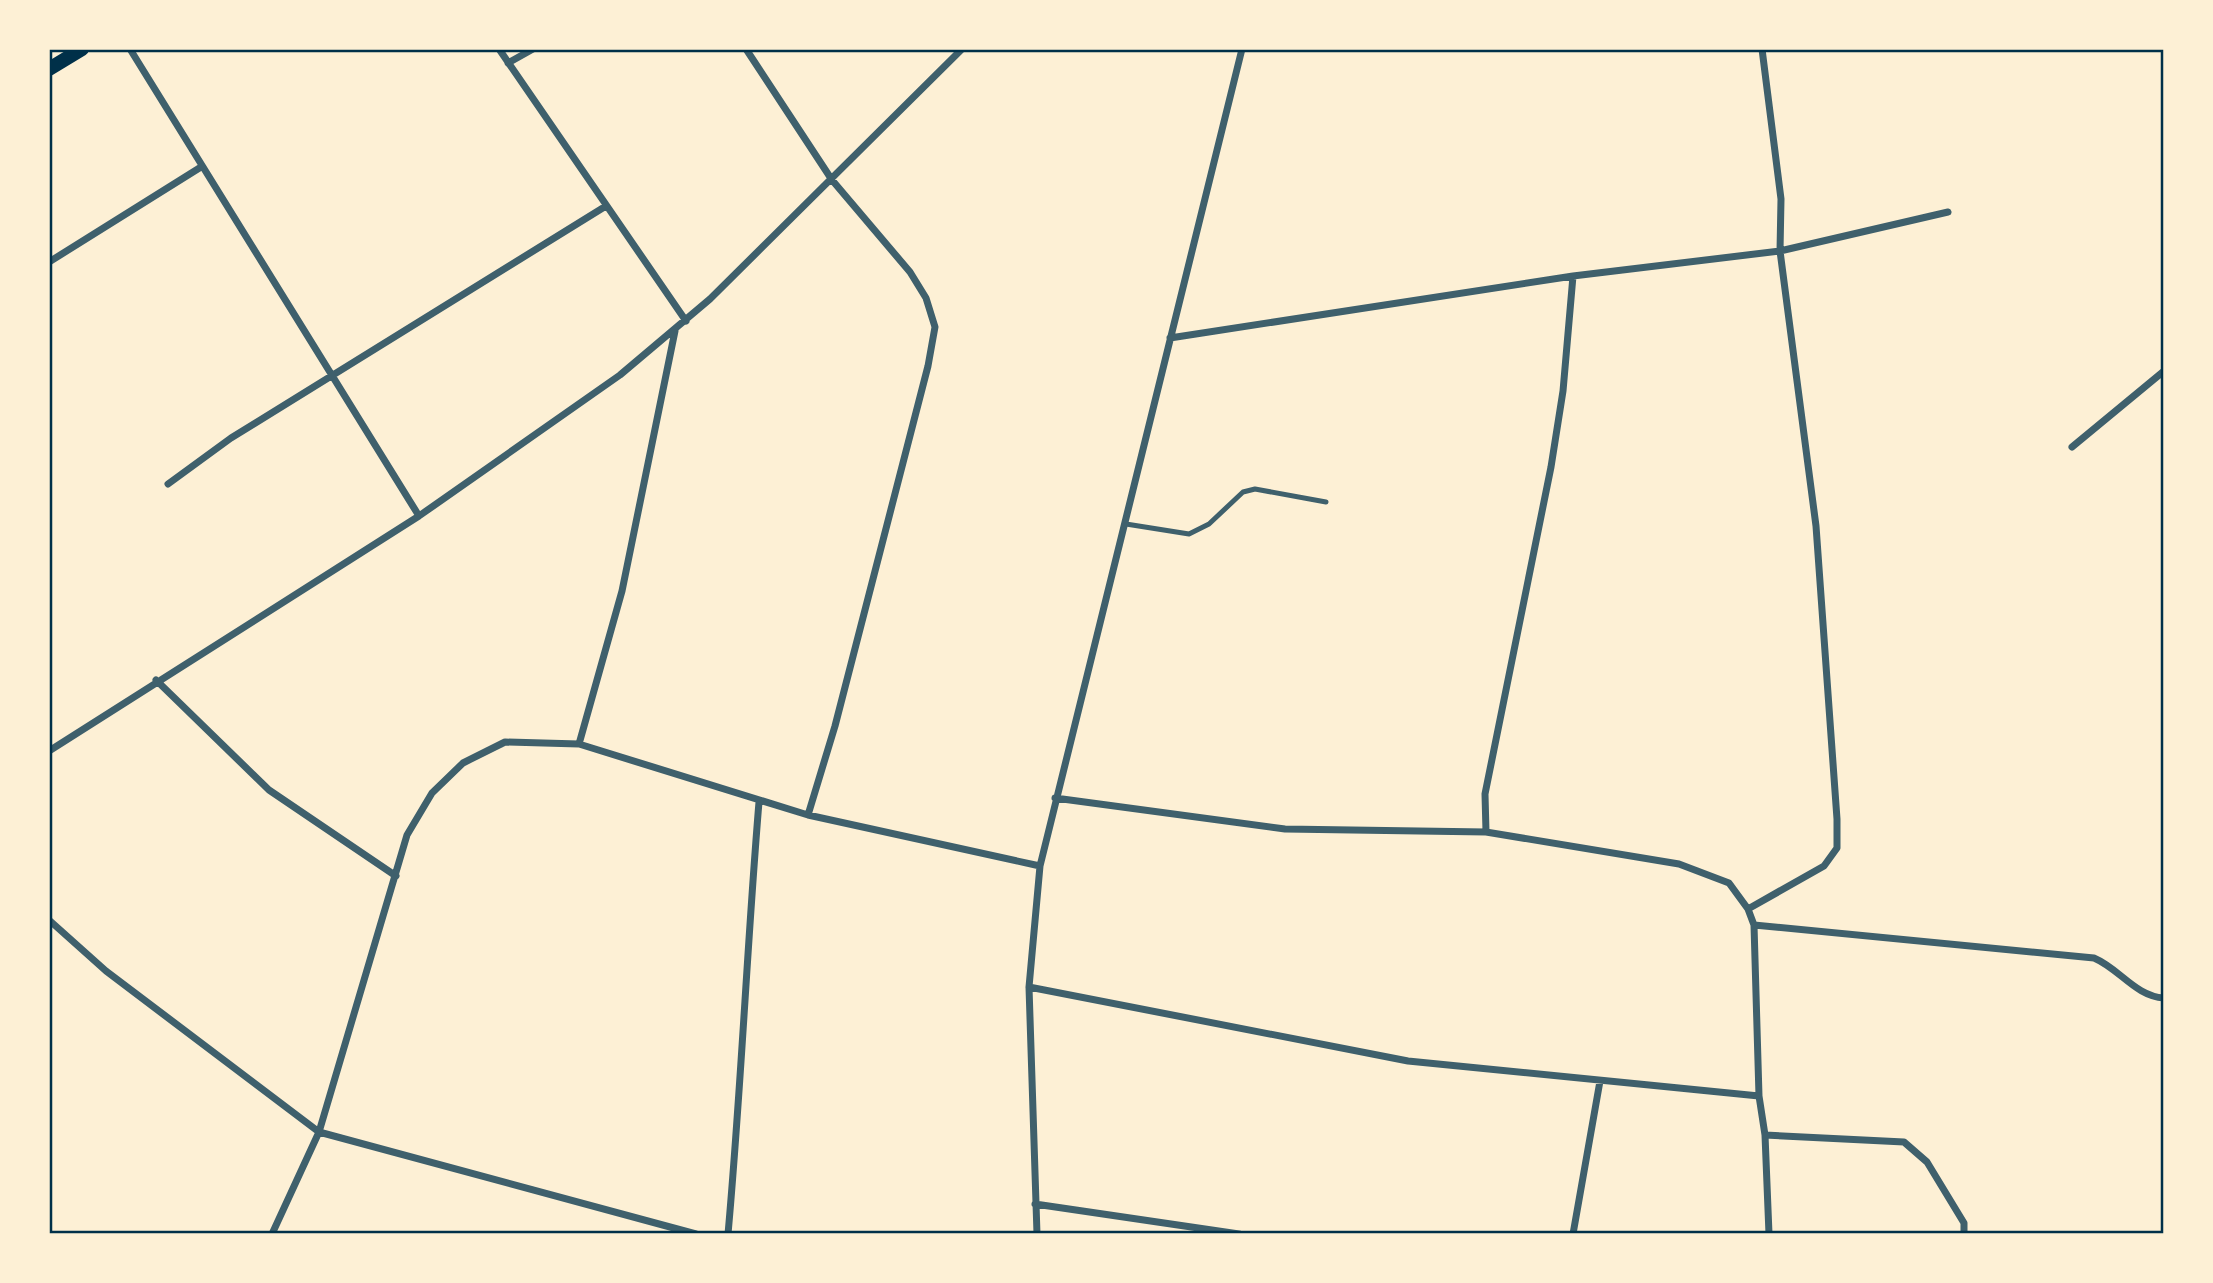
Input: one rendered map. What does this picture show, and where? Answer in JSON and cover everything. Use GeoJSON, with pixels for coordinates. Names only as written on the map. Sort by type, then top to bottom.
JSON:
{"type":"FeatureCollection","features":[{"type":"Feature","properties":{"kind":"main road"},"geometry":{"type":"LineString","coordinates":[[49,69],[82,49]]}},
{"type":"Feature","properties":{"kind":"street"},"geometry":{"type":"LineString","coordinates":[[130,49],[419,516]]}},
{"type":"Feature","properties":{"kind":"street"},"geometry":{"type":"LineString","coordinates":[[499,49],[685,321]]}},
{"type":"Feature","properties":{"kind":"street"},"geometry":{"type":"LineString","coordinates":[[508,63],[534,49]]}},
{"type":"Feature","properties":{"kind":"street"},"geometry":{"type":"LineString","coordinates":[[746,49],[832,180],[910,272],[926,298],[935,327],[928,366],[835,726],[808,816]]}},
{"type":"Feature","properties":{"kind":"street"},"geometry":{"type":"LineString","coordinates":[[49,751],[156,680],[419,516],[620,375],[675,331],[832,180],[962,49]]}},
{"type":"Feature","properties":{"kind":"street"},"geometry":{"type":"LineString","coordinates":[[1037,1234],[1029,987],[1040,866],[1242,49]]}},
{"type":"Feature","properties":{"kind":"street"},"geometry":{"type":"LineString","coordinates":[[1748,909],[1824,866],[1836,848],[1838,819],[1816,526],[1780,251],[1781,199],[1762,49]]}},
{"type":"Feature","properties":{"kind":"street"},"geometry":{"type":"LineString","coordinates":[[49,262],[201,167]]}},
{"type":"Feature","properties":{"kind":"street"},"geometry":{"type":"LineString","coordinates":[[168,484],[231,438],[606,206]]}},
{"type":"Feature","properties":{"kind":"street"},"geometry":{"type":"LineString","coordinates":[[1170,338],[1573,276],[1780,251],[1948,212]]}},
{"type":"Feature","properties":{"kind":"street"},"geometry":{"type":"LineString","coordinates":[[1486,832],[1485,794],[1551,467],[1563,391],[1573,276]]}},
{"type":"Feature","properties":{"kind":"street"},"geometry":{"type":"LineString","coordinates":[[579,744],[622,591],[675,331]]}},
{"type":"Feature","properties":{"kind":"street"},"geometry":{"type":"LineString","coordinates":[[2072,447],[2164,371]]}},
{"type":"Feature","properties":{"kind":"street"},"geometry":{"type":"LineString","coordinates":[[156,680],[268,790],[396,876]]}},
{"type":"Feature","properties":{"kind":"street"},"geometry":{"type":"LineString","coordinates":[[272,1234],[319,1132],[407,835],[432,793],[463,764],[505,742],[579,744],[808,816],[1040,866]]}},
{"type":"Feature","properties":{"kind":"street"},"geometry":{"type":"LineString","coordinates":[[1055,798],[1285,829],[1486,832],[1679,864],[1729,883],[1748,909],[1754,925],[1759,1096],[1765,1135],[1769,1234]]}},
{"type":"Feature","properties":{"kind":"street"},"geometry":{"type":"LineString","coordinates":[[728,1234],[741,1092],[745,967],[760,802]]}},
{"type":"Feature","properties":{"kind":"street"},"geometry":{"type":"LineString","coordinates":[[49,919],[106,971],[319,1132],[696,1234]]}},
{"type":"Feature","properties":{"kind":"street"},"geometry":{"type":"LineString","coordinates":[[1754,925],[2094,958],[2111,965],[2130,984],[2152,997],[2164,998]]}},
{"type":"Feature","properties":{"kind":"street"},"geometry":{"type":"LineString","coordinates":[[1029,987],[1408,1061],[1759,1096]]}},
{"type":"Feature","properties":{"kind":"street"},"geometry":{"type":"LineString","coordinates":[[1573,1234],[1600,1081]]}},
{"type":"Feature","properties":{"kind":"street"},"geometry":{"type":"LineString","coordinates":[[1765,1135],[1905,1142],[1927,1162],[1964,1223],[1964,1234]]}},
{"type":"Feature","properties":{"kind":"street"},"geometry":{"type":"LineString","coordinates":[[1035,1203],[1239,1234]]}},
{"type":"Feature","properties":{"kind":"lane"},"geometry":{"type":"LineString","coordinates":[[1126,524],[1189,534],[1209,524],[1243,492],[1255,489],[1326,502]]}}]}
